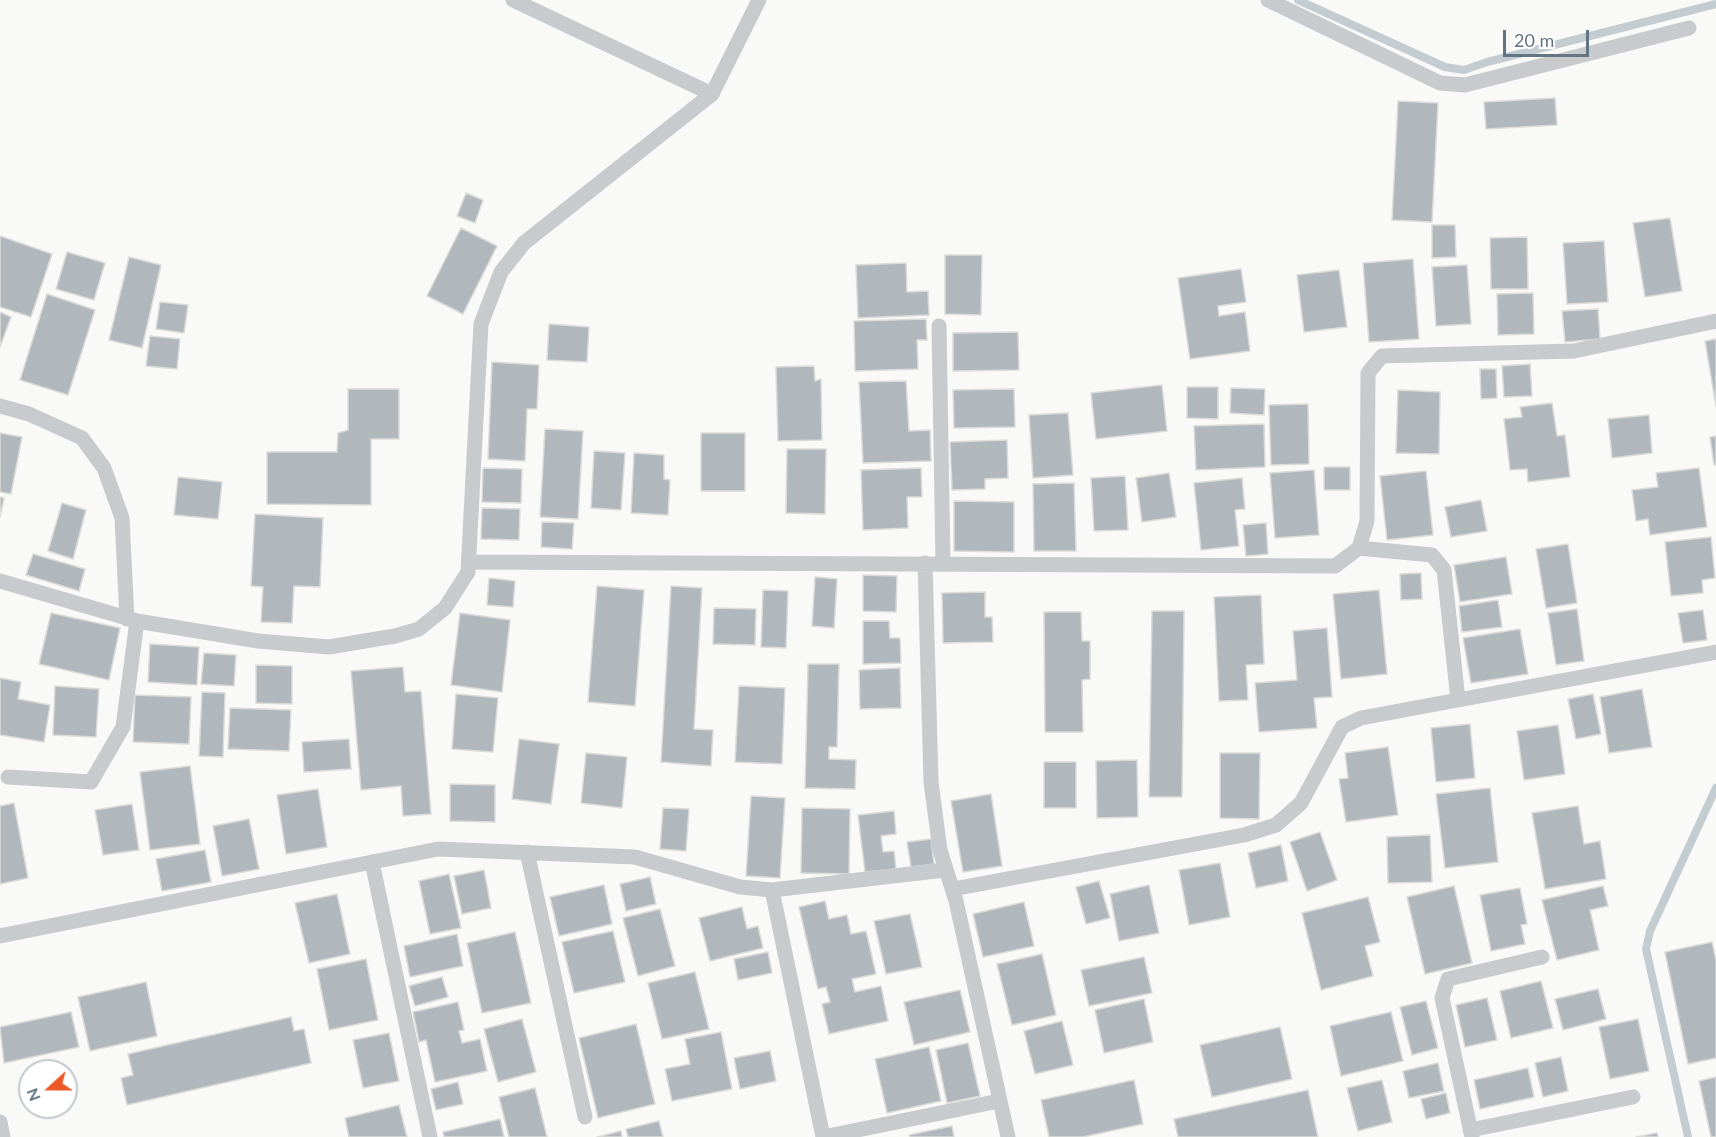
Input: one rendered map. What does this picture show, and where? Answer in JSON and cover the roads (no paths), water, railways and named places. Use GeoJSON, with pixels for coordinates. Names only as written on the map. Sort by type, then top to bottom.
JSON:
{"type":"FeatureCollection","features":[{"type":"Feature","properties":{"kind":"lane"},"geometry":{"type":"LineString","coordinates":[[513,0],[712,94]]}},
{"type":"Feature","properties":{"kind":"lane"},"geometry":{"type":"LineString","coordinates":[[0,581],[132,620],[258,641],[329,647],[395,636],[419,628],[445,608],[468,572],[481,324],[501,272],[524,243],[712,94],[759,0]]}},
{"type":"Feature","properties":{"kind":"lane"},"geometry":{"type":"LineString","coordinates":[[1268,0],[1440,83],[1466,85],[1689,28]]}},
{"type":"Feature","properties":{"kind":"lane"},"geometry":{"type":"LineString","coordinates":[[469,562],[1335,566],[1359,548],[1367,521],[1368,373],[1382,356],[1574,351],[1716,321]]}},
{"type":"Feature","properties":{"kind":"lane"},"geometry":{"type":"LineString","coordinates":[[939,326],[943,563]]}},
{"type":"Feature","properties":{"kind":"lane"},"geometry":{"type":"LineString","coordinates":[[0,406],[29,414],[82,438],[104,468],[122,518],[132,620],[123,728],[91,782],[8,777]]}},
{"type":"Feature","properties":{"kind":"lane"},"geometry":{"type":"LineString","coordinates":[[1359,548],[1432,555],[1444,570],[1458,700]]}},
{"type":"Feature","properties":{"kind":"lane"},"geometry":{"type":"LineString","coordinates":[[925,563],[931,782],[940,850],[953,889],[1008,1137]]}},
{"type":"Feature","properties":{"kind":"lane"},"geometry":{"type":"LineString","coordinates":[[953,889],[1244,835],[1276,825],[1301,803],[1342,728],[1360,718],[1716,652]]}},
{"type":"Feature","properties":{"kind":"lane"},"geometry":{"type":"LineString","coordinates":[[0,936],[438,849],[634,857],[740,887],[772,890],[945,870]]}},
{"type":"Feature","properties":{"kind":"lane"},"geometry":{"type":"LineString","coordinates":[[527,852],[585,1117]]}},
{"type":"Feature","properties":{"kind":"lane"},"geometry":{"type":"LineString","coordinates":[[372,862],[430,1137]]}},
{"type":"Feature","properties":{"kind":"lane"},"geometry":{"type":"LineString","coordinates":[[772,890],[823,1137],[999,1101]]}},
{"type":"Feature","properties":{"kind":"lane"},"geometry":{"type":"LineString","coordinates":[[1542,957],[1448,979],[1442,998],[1471,1134],[1634,1097]]}},
{"type":"Feature","properties":{"kind":"lane"},"geometry":{"type":"LineString","coordinates":[[0,1122],[3,1137]]}},
{"type":"Feature","properties":{"kind":"waterway"},"geometry":{"type":"LineString","coordinates":[[1298,0],[1445,67],[1464,70],[1487,62],[1716,4]]}},
{"type":"Feature","properties":{"kind":"waterway"},"geometry":{"type":"LineString","coordinates":[[1688,1137],[1646,949],[1650,931],[1716,788]]}}]}
